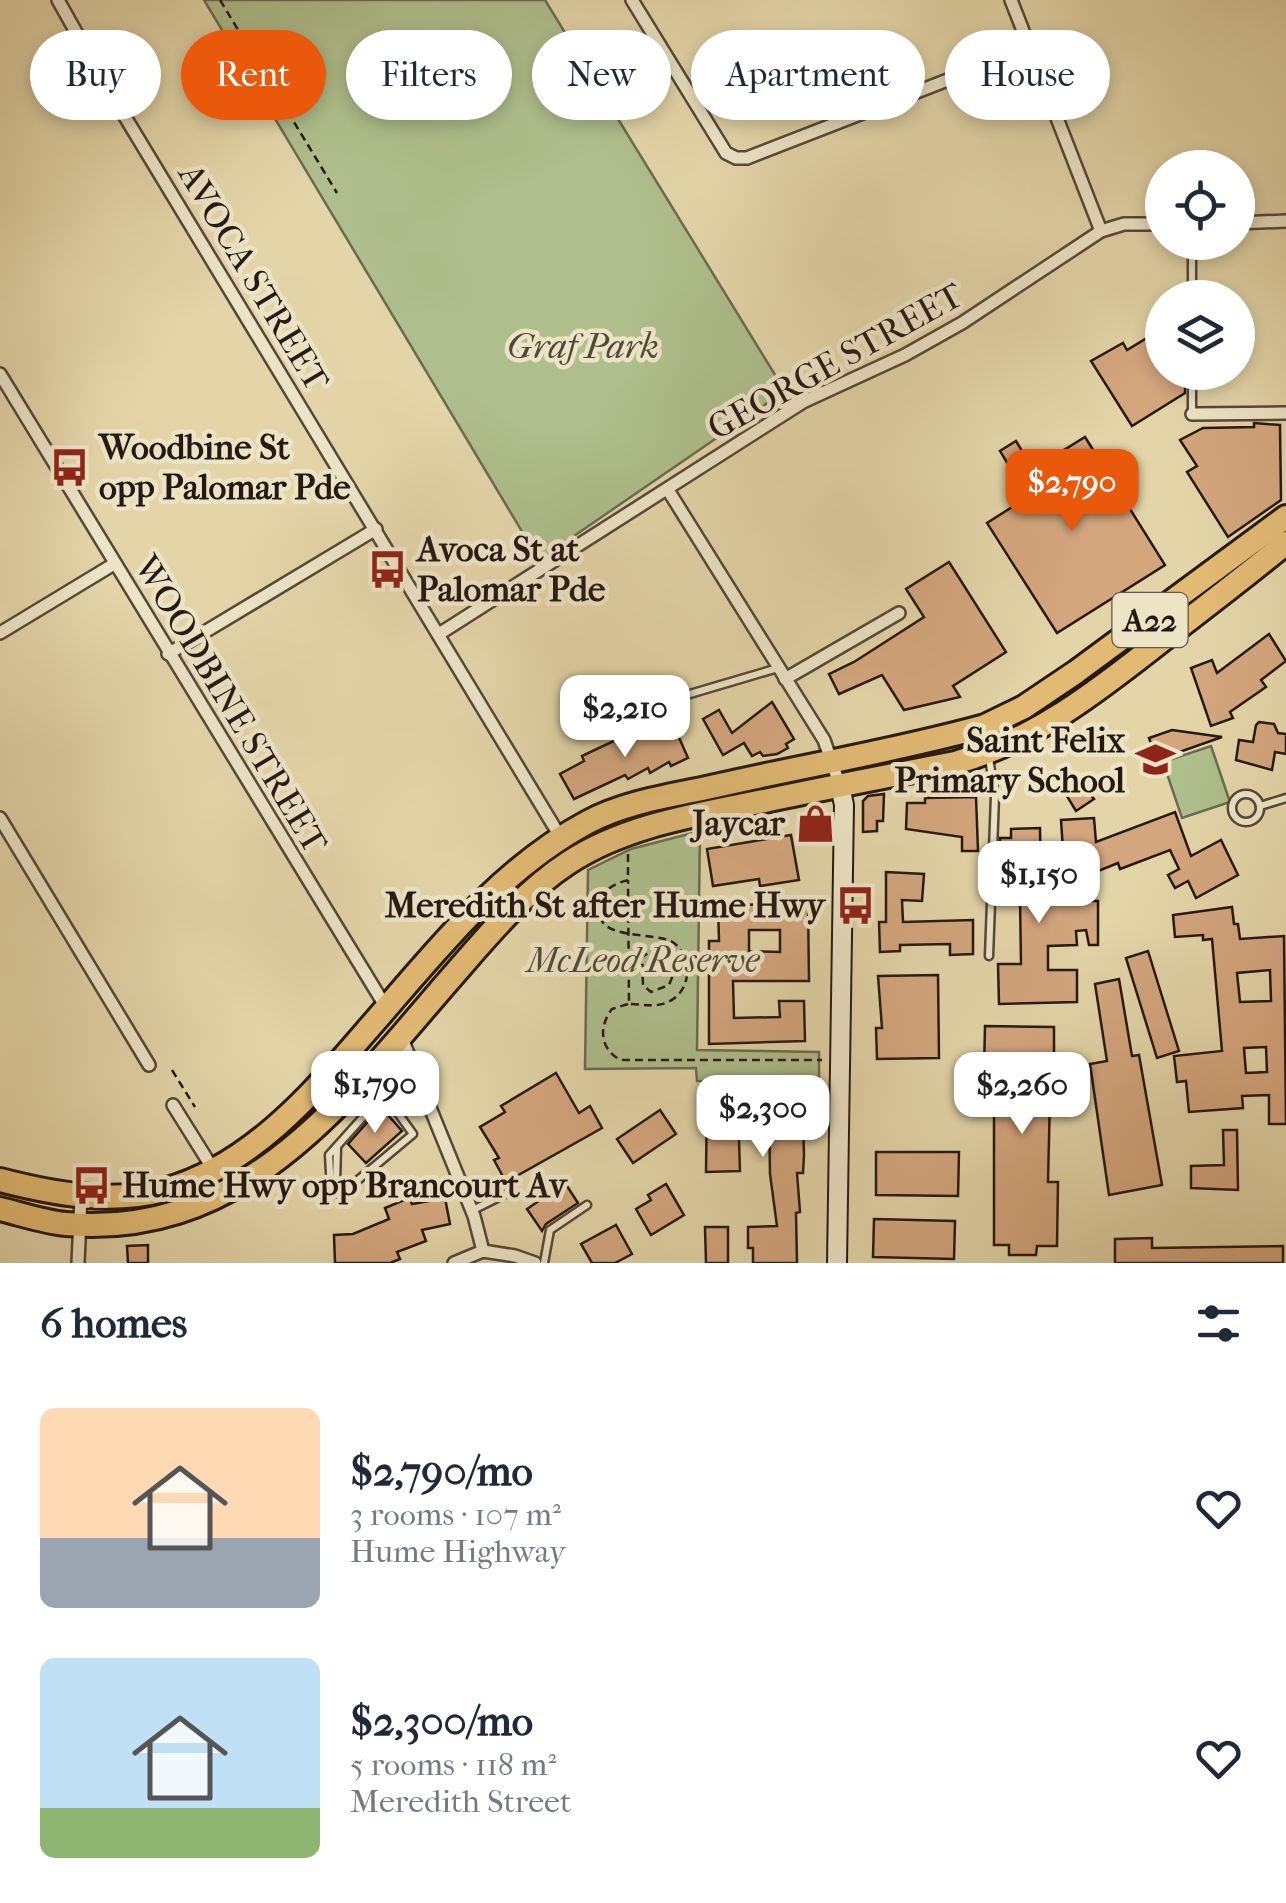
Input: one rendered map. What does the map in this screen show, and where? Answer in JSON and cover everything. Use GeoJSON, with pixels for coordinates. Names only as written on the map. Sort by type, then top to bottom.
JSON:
{"type":"FeatureCollection","features":[{"type":"Feature","properties":{"kind":"highway","name":"A22"},"geometry":{"type":"LineString","coordinates":[[0,1180],[81,1197],[125,1196],[164,1190],[213,1169],[270,1130],[307,1098],[456,928],[520,866],[560,838],[591,820],[638,804],[980,728],[1024,707],[1076,672],[1286,517]]}},
{"type":"Feature","properties":{"kind":"highway","name":"A22"},"geometry":{"type":"LineString","coordinates":[[0,1209],[79,1224],[154,1218],[201,1204],[231,1189],[314,1131],[507,916],[570,862],[644,828],[988,754],[1029,736],[1088,697],[1286,544]]}},
{"type":"Feature","properties":{"kind":"highway"},"geometry":{"type":"LineString","coordinates":[[980,728],[988,754]]}},
{"type":"Feature","properties":{"kind":"street","name":"AVOCA STREET"},"geometry":{"type":"LineString","coordinates":[[58,0],[560,838]]}},
{"type":"Feature","properties":{"kind":"street"},"geometry":{"type":"LineString","coordinates":[[632,0],[726,153],[736,158],[747,158],[945,81]]}},
{"type":"Feature","properties":{"kind":"street"},"geometry":{"type":"LineString","coordinates":[[1011,0],[1023,30]]}},
{"type":"Feature","properties":{"kind":"street"},"geometry":{"type":"LineString","coordinates":[[1058,120],[1102,231]]}},
{"type":"Feature","properties":{"kind":"street"},"geometry":{"type":"LineString","coordinates":[[1255,222],[1286,220]]}},
{"type":"Feature","properties":{"kind":"street","name":"GEORGE STREET"},"geometry":{"type":"LineString","coordinates":[[439,634],[803,402],[905,355],[962,323],[1102,231],[1124,224],[1145,224]]}},
{"type":"Feature","properties":{"kind":"street","name":"WOODBINE STREET"},"geometry":{"type":"LineString","coordinates":[[0,374],[387,1009]]}},
{"type":"Feature","properties":{"kind":"street"},"geometry":{"type":"LineString","coordinates":[[1192,414],[1286,413]]}},
{"type":"Feature","properties":{"kind":"street"},"geometry":{"type":"LineString","coordinates":[[668,490],[832,760],[840,786],[844,805],[837,1263]]}},
{"type":"Feature","properties":{"kind":"street"},"geometry":{"type":"LineString","coordinates":[[168,654],[376,529]]}},
{"type":"Feature","properties":{"kind":"street"},"geometry":{"type":"LineString","coordinates":[[0,633],[114,564]]}},
{"type":"Feature","properties":{"kind":"street"},"geometry":{"type":"LineString","coordinates":[[781,674],[899,613]]}},
{"type":"Feature","properties":{"kind":"street"},"geometry":{"type":"LineString","coordinates":[[0,818],[149,1065]]}},
{"type":"Feature","properties":{"kind":"street"},"geometry":{"type":"LineString","coordinates":[[401,1034],[472,1210],[482,1251]]}},
{"type":"Feature","properties":{"kind":"street"},"geometry":{"type":"LineString","coordinates":[[174,1105],[213,1169]]}},
{"type":"Feature","properties":{"kind":"street"},"geometry":{"type":"LineString","coordinates":[[78,1263],[81,1197]]}},
{"type":"Feature","properties":{"kind":"street"},"geometry":{"type":"LineString","coordinates":[[454,1263],[482,1251],[535,1263]]}},
{"type":"Feature","properties":{"kind":"lane"},"geometry":{"type":"LineString","coordinates":[[1192,390],[1192,414]]}},
{"type":"Feature","properties":{"kind":"lane"},"geometry":{"type":"LineString","coordinates":[[639,709],[781,674]]}},
{"type":"Feature","properties":{"kind":"lane"},"geometry":{"type":"LineString","coordinates":[[988,754],[995,796],[989,956]]}},
{"type":"Feature","properties":{"kind":"lane"},"geometry":{"type":"LineString","coordinates":[[1244,794],[1252,796],[1260,806],[1256,818],[1248,822],[1239,821],[1232,810],[1234,802],[1244,794]]}},
{"type":"Feature","properties":{"kind":"lane"},"geometry":{"type":"LineString","coordinates":[[1260,806],[1286,798]]}},
{"type":"Feature","properties":{"kind":"lane"},"geometry":{"type":"LineString","coordinates":[[385,1095],[413,1134],[340,1195],[330,1190],[330,1155],[367,1108],[385,1095]]}},
{"type":"Feature","properties":{"kind":"lane"},"geometry":{"type":"LineString","coordinates":[[472,1210],[509,1192]]}},
{"type":"Feature","properties":{"kind":"lane"},"geometry":{"type":"LineString","coordinates":[[544,1263],[550,1230],[587,1205]]}},
{"type":"Feature","properties":{"kind":"path"},"geometry":{"type":"LineString","coordinates":[[220,0],[337,193]]}},
{"type":"Feature","properties":{"kind":"path"},"geometry":{"type":"LineString","coordinates":[[628,848],[629,1004]]}},
{"type":"Feature","properties":{"kind":"path"},"geometry":{"type":"LineString","coordinates":[[628,880],[610,887],[601,902],[603,920],[616,934],[655,936],[678,947],[687,969],[685,985],[676,997],[656,1006],[629,1004],[612,1009],[603,1028],[604,1045],[609,1052],[622,1060],[822,1060]]}},
{"type":"Feature","properties":{"kind":"path"},"geometry":{"type":"LineString","coordinates":[[650,950],[660,950],[672,958],[675,970],[668,985],[651,992],[643,985],[642,957],[650,950]]}},
{"type":"Feature","properties":{"kind":"path"},"geometry":{"type":"LineString","coordinates":[[668,985],[676,997]]}},
{"type":"Feature","properties":{"kind":"path"},"geometry":{"type":"LineString","coordinates":[[172,1070],[195,1107]]}},
{"type":"Feature","properties":{"kind":"green space","name":"Graf Park"},"geometry":{"type":"Polygon","coordinates":[[[204,0],[545,0],[563,30],[532,30],[532,120],[619,120],[785,391],[539,560],[276,120],[326,120],[326,30],[222,30],[204,0]]]}},
{"type":"Feature","properties":{"kind":"green space"},"geometry":{"type":"Polygon","coordinates":[[[1211,746],[1230,802],[1182,818],[1163,762],[1211,746]]]}},
{"type":"Feature","properties":{"kind":"green space","name":"McLeod Reserve"},"geometry":{"type":"Polygon","coordinates":[[[700,831],[697,1050],[819,1052],[819,1083],[697,1081],[696,1068],[585,1069],[588,870],[631,849],[700,831]]]}},
{"type":"Feature","properties":{"kind":"building"},"geometry":{"type":"Polygon","coordinates":[[[1145,339],[1145,390],[1185,390],[1132,426],[1091,361],[1123,343],[1127,350],[1145,339]]]}},
{"type":"Feature","properties":{"kind":"building"},"geometry":{"type":"Polygon","coordinates":[[[1254,423],[1280,425],[1281,500],[1228,537],[1187,472],[1197,466],[1180,440],[1203,428],[1254,427],[1254,423]]]}},
{"type":"Feature","properties":{"kind":"building"},"geometry":{"type":"Polygon","coordinates":[[[1085,437],[1165,565],[1057,633],[987,523],[1028,497],[1000,451],[1016,441],[1033,469],[1085,437]]]}},
{"type":"Feature","properties":{"kind":"building"},"geometry":{"type":"Polygon","coordinates":[[[949,562],[1006,652],[953,686],[960,697],[904,710],[882,675],[839,694],[829,674],[924,617],[906,589],[949,562]]]}},
{"type":"Feature","properties":{"kind":"building"},"geometry":{"type":"Polygon","coordinates":[[[1269,634],[1286,661],[1261,680],[1266,687],[1230,712],[1233,718],[1211,726],[1191,668],[1212,660],[1217,673],[1269,634]]]}},
{"type":"Feature","properties":{"kind":"building"},"geometry":{"type":"Polygon","coordinates":[[[772,702],[794,739],[786,744],[788,748],[777,754],[763,756],[760,752],[752,756],[744,743],[723,755],[703,719],[719,710],[732,733],[772,702]]]}},
{"type":"Feature","properties":{"kind":"building"},"geometry":{"type":"Polygon","coordinates":[[[1259,722],[1274,724],[1278,733],[1286,734],[1286,754],[1275,752],[1272,770],[1236,760],[1239,740],[1253,742],[1259,722]]]}},
{"type":"Feature","properties":{"kind":"building"},"geometry":{"type":"Polygon","coordinates":[[[673,724],[688,758],[671,766],[669,762],[650,773],[648,768],[628,779],[625,775],[574,799],[560,774],[584,761],[582,756],[644,729],[648,736],[673,724]]]}},
{"type":"Feature","properties":{"kind":"building"},"geometry":{"type":"Polygon","coordinates":[[[1172,730],[1222,737],[1157,760],[1149,738],[1172,730]]]}},
{"type":"Feature","properties":{"kind":"building"},"geometry":{"type":"Polygon","coordinates":[[[1088,778],[1096,790],[1090,794],[1094,799],[1076,811],[1065,793],[1088,778]]]}},
{"type":"Feature","properties":{"kind":"building"},"geometry":{"type":"Polygon","coordinates":[[[884,794],[883,821],[877,821],[877,831],[863,832],[863,801],[868,796],[884,794]]]}},
{"type":"Feature","properties":{"kind":"building"},"geometry":{"type":"Polygon","coordinates":[[[976,797],[978,851],[962,851],[962,837],[906,829],[907,803],[925,803],[925,798],[976,797]]]}},
{"type":"Feature","properties":{"kind":"building"},"geometry":{"type":"Polygon","coordinates":[[[1175,812],[1191,856],[1221,840],[1238,875],[1196,898],[1188,881],[1175,888],[1168,875],[1179,869],[1170,850],[1120,869],[1118,863],[1098,871],[1098,878],[1065,880],[1061,820],[1094,818],[1096,842],[1175,812]]]}},
{"type":"Feature","properties":{"kind":"building"},"geometry":{"type":"Polygon","coordinates":[[[1040,828],[1041,901],[1098,901],[1098,945],[1089,945],[1086,930],[1076,931],[1077,945],[1048,946],[1048,970],[1077,970],[1077,1002],[999,1004],[998,964],[1021,964],[1020,899],[1000,899],[1000,838],[1011,838],[1011,829],[1040,828]]]}},
{"type":"Feature","properties":{"kind":"building"},"geometry":{"type":"Polygon","coordinates":[[[791,835],[799,880],[760,886],[759,879],[713,886],[707,849],[791,835]]]}},
{"type":"Feature","properties":{"kind":"building"},"geometry":{"type":"Polygon","coordinates":[[[886,872],[924,874],[922,901],[902,900],[903,922],[973,920],[973,954],[950,955],[950,944],[900,945],[900,951],[880,952],[879,922],[886,922],[886,872]]]}},
{"type":"Feature","properties":{"kind":"building"},"geometry":{"type":"Polygon","coordinates":[[[808,904],[809,981],[733,981],[734,1018],[780,1017],[779,1001],[804,1001],[805,1041],[709,1044],[709,941],[719,941],[718,905],[808,904]],[[749,930],[749,951],[780,952],[780,930],[749,930]]]}},
{"type":"Feature","properties":{"kind":"building"},"geometry":{"type":"Polygon","coordinates":[[[1232,907],[1240,939],[1284,936],[1286,1124],[1269,1124],[1269,1095],[1242,1096],[1243,1108],[1189,1112],[1186,1081],[1177,1082],[1174,1056],[1222,1051],[1212,939],[1203,940],[1203,935],[1175,937],[1173,915],[1232,907]],[[1270,970],[1237,973],[1240,1002],[1271,1001],[1270,970]],[[1266,1047],[1244,1048],[1246,1073],[1267,1072],[1266,1047]]]}},
{"type":"Feature","properties":{"kind":"building"},"geometry":{"type":"Polygon","coordinates":[[[1148,951],[1179,1051],[1157,1058],[1126,958],[1148,951]]]}},
{"type":"Feature","properties":{"kind":"building"},"geometry":{"type":"Polygon","coordinates":[[[938,975],[939,1058],[877,1059],[876,1028],[882,1028],[878,976],[938,975]]]}},
{"type":"Feature","properties":{"kind":"building"},"geometry":{"type":"Polygon","coordinates":[[[1119,979],[1132,1056],[1139,1055],[1162,1185],[1109,1195],[1090,1064],[1107,1061],[1095,984],[1119,979]]]}},
{"type":"Feature","properties":{"kind":"building"},"geometry":{"type":"Polygon","coordinates":[[[985,1026],[1054,1027],[1054,1072],[1045,1072],[1044,1097],[1050,1097],[1048,1182],[1058,1182],[1057,1246],[1037,1246],[1036,1255],[1009,1255],[1009,1245],[994,1245],[994,1071],[984,1071],[985,1026]]]}},
{"type":"Feature","properties":{"kind":"building"},"geometry":{"type":"Polygon","coordinates":[[[556,1073],[579,1113],[590,1106],[602,1128],[506,1182],[494,1160],[499,1158],[480,1127],[505,1112],[501,1106],[556,1073]]]}},
{"type":"Feature","properties":{"kind":"building"},"geometry":{"type":"Polygon","coordinates":[[[802,1088],[804,1155],[803,1173],[797,1173],[797,1263],[753,1263],[748,1227],[777,1226],[770,1174],[769,1109],[738,1110],[740,1171],[706,1172],[707,1091],[802,1088]]]}},
{"type":"Feature","properties":{"kind":"building"},"geometry":{"type":"Polygon","coordinates":[[[381,1107],[402,1131],[366,1163],[348,1144],[381,1107]]]}},
{"type":"Feature","properties":{"kind":"building"},"geometry":{"type":"Polygon","coordinates":[[[660,1110],[676,1134],[633,1163],[617,1139],[660,1110]]]}},
{"type":"Feature","properties":{"kind":"building"},"geometry":{"type":"Polygon","coordinates":[[[1223,1130],[1237,1130],[1238,1190],[1191,1188],[1191,1166],[1224,1165],[1223,1130]]]}},
{"type":"Feature","properties":{"kind":"building"},"geometry":{"type":"Polygon","coordinates":[[[876,1152],[959,1152],[958,1196],[876,1195],[876,1152]]]}},
{"type":"Feature","properties":{"kind":"building"},"geometry":{"type":"Polygon","coordinates":[[[565,1183],[578,1203],[546,1224],[542,1231],[527,1209],[565,1183]]]}},
{"type":"Feature","properties":{"kind":"building"},"geometry":{"type":"Polygon","coordinates":[[[666,1184],[684,1215],[651,1235],[636,1209],[651,1200],[648,1195],[666,1184]]]}},
{"type":"Feature","properties":{"kind":"building"},"geometry":{"type":"Polygon","coordinates":[[[409,1198],[412,1204],[445,1198],[450,1224],[422,1230],[426,1241],[397,1252],[400,1259],[390,1263],[335,1263],[334,1235],[353,1234],[389,1219],[385,1208],[409,1198]]]}},
{"type":"Feature","properties":{"kind":"building"},"geometry":{"type":"Polygon","coordinates":[[[874,1219],[955,1221],[954,1259],[873,1257],[874,1219]]]}},
{"type":"Feature","properties":{"kind":"building"},"geometry":{"type":"Polygon","coordinates":[[[616,1225],[632,1254],[615,1263],[592,1263],[581,1244],[616,1225]]]}},
{"type":"Feature","properties":{"kind":"building"},"geometry":{"type":"Polygon","coordinates":[[[705,1227],[728,1227],[728,1263],[706,1263],[705,1227]]]}},
{"type":"Feature","properties":{"kind":"building"},"geometry":{"type":"Polygon","coordinates":[[[1152,1238],[1152,1248],[1283,1246],[1283,1263],[1115,1263],[1115,1239],[1152,1238]]]}},
{"type":"Feature","properties":{"kind":"building"},"geometry":{"type":"Polygon","coordinates":[[[148,1245],[148,1263],[128,1263],[127,1246],[148,1245]]]}},
{"type":"Feature","properties":{"kind":"place","name":"Woodbine St opp Palomar Pde"},"geometry":{"type":"Point","coordinates":[69,467]}},
{"type":"Feature","properties":{"kind":"place","name":"Avoca St at Palomar Pde"},"geometry":{"type":"Point","coordinates":[387,569]}},
{"type":"Feature","properties":{"kind":"place","name":"Saint Felix Primary School"},"geometry":{"type":"Point","coordinates":[1155,760]}},
{"type":"Feature","properties":{"kind":"place","name":"Jaycar"},"geometry":{"type":"Point","coordinates":[815,823]}},
{"type":"Feature","properties":{"kind":"place","name":"Meredith St after Hume Hwy"},"geometry":{"type":"Point","coordinates":[855,905]}},
{"type":"Feature","properties":{"kind":"place","name":"Hume Hwy opp Brancourt Av"},"geometry":{"type":"Point","coordinates":[92,1185]}}]}
